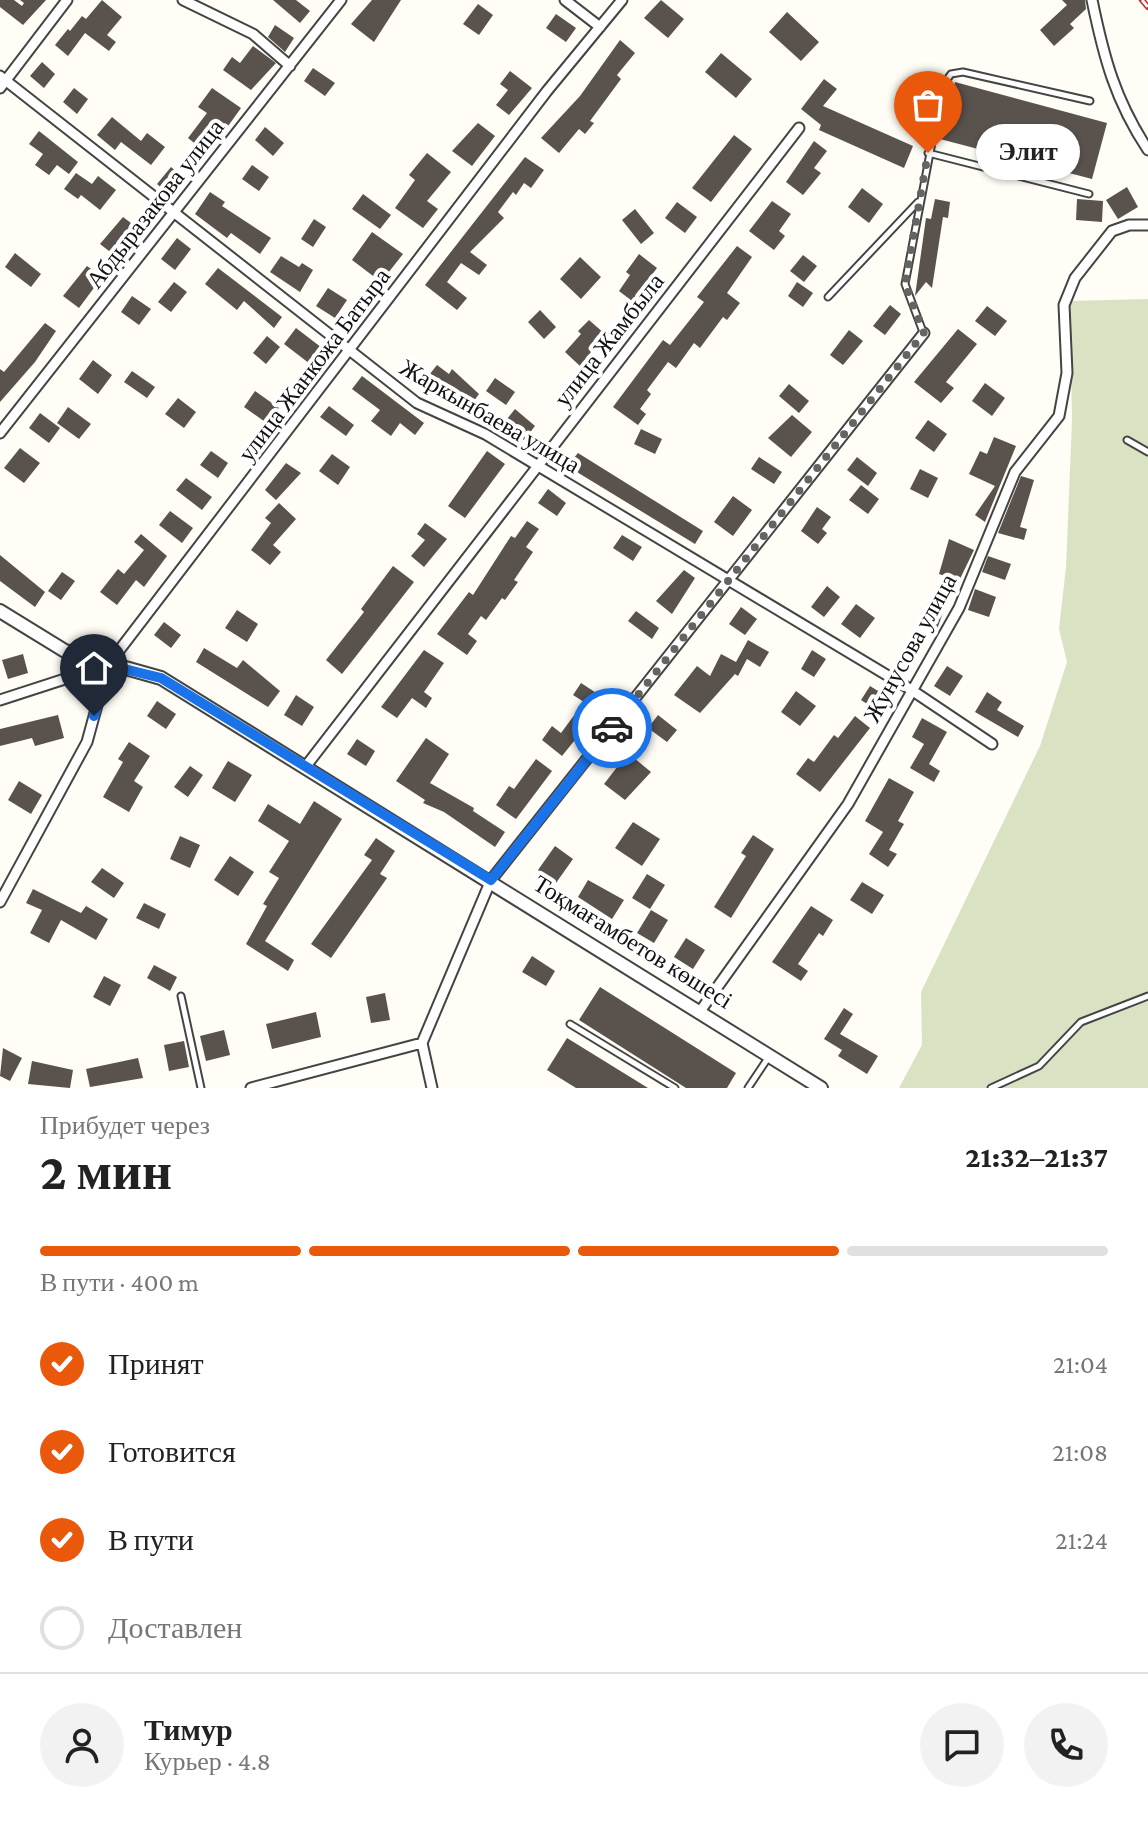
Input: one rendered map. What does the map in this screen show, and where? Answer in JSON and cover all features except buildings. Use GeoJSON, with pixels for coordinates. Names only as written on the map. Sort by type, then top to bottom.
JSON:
{"type":"FeatureCollection","features":[{"type":"Feature","properties":{"kind":"street"},"geometry":{"type":"LineString","coordinates":[[0,88],[4,78],[67,0]]}},
{"type":"Feature","properties":{"kind":"street"},"geometry":{"type":"LineString","coordinates":[[183,0],[253,34],[290,66]]}},
{"type":"Feature","properties":{"kind":"street","name":"Абдыразакова улица"},"geometry":{"type":"LineString","coordinates":[[0,433],[341,0]]}},
{"type":"Feature","properties":{"kind":"street"},"geometry":{"type":"LineString","coordinates":[[565,0],[600,27]]}},
{"type":"Feature","properties":{"kind":"street","name":"улица Жанкожа Батыра"},"geometry":{"type":"LineString","coordinates":[[108,665],[622,0]]}},
{"type":"Feature","properties":{"kind":"street"},"geometry":{"type":"LineString","coordinates":[[1092,0],[1104,61],[1117,96],[1148,150]]}},
{"type":"Feature","properties":{"kind":"street","name":"Жаркынбаева улица"},"geometry":{"type":"LineString","coordinates":[[4,78],[417,403],[485,434],[910,689],[992,744]]}},
{"type":"Feature","properties":{"kind":"street","name":"улица Жамбыла"},"geometry":{"type":"LineString","coordinates":[[306,766],[799,128]]}},
{"type":"Feature","properties":{"kind":"street","name":"Жунусова улица"},"geometry":{"type":"LineString","coordinates":[[701,1010],[848,804],[910,689],[959,608],[1015,472],[1059,416],[1067,373],[1064,305],[1068,291],[1095,248],[1112,231],[1129,225],[1148,225]]}},
{"type":"Feature","properties":{"kind":"street"},"geometry":{"type":"LineString","coordinates":[[432,1088],[422,1043],[491,880],[924,333]]}},
{"type":"Feature","properties":{"kind":"street","name":"Тоқмағамбетов көшесі"},"geometry":{"type":"LineString","coordinates":[[0,611],[65,651],[161,678],[701,1010],[821,1088]]}},
{"type":"Feature","properties":{"kind":"street"},"geometry":{"type":"LineString","coordinates":[[0,700],[108,665]]}},
{"type":"Feature","properties":{"kind":"street"},"geometry":{"type":"LineString","coordinates":[[0,902],[87,742],[108,665]]}},
{"type":"Feature","properties":{"kind":"street"},"geometry":{"type":"LineString","coordinates":[[251,1088],[422,1043]]}},
{"type":"Feature","properties":{"kind":"lane"},"geometry":{"type":"LineString","coordinates":[[924,333],[905,284],[943,85],[951,74],[963,72],[1090,101]]}},
{"type":"Feature","properties":{"kind":"lane"},"geometry":{"type":"LineString","coordinates":[[928,153],[1089,194]]}},
{"type":"Feature","properties":{"kind":"lane"},"geometry":{"type":"LineString","coordinates":[[828,297],[919,201]]}},
{"type":"Feature","properties":{"kind":"lane"},"geometry":{"type":"LineString","coordinates":[[1127,440],[1148,452]]}},
{"type":"Feature","properties":{"kind":"lane"},"geometry":{"type":"LineString","coordinates":[[181,996],[201,1088]]}},
{"type":"Feature","properties":{"kind":"lane"},"geometry":{"type":"LineString","coordinates":[[991,1088],[1039,1066],[1081,1022],[1148,996]]}},
{"type":"Feature","properties":{"kind":"lane"},"geometry":{"type":"LineString","coordinates":[[570,1024],[675,1088]]}},
{"type":"Feature","properties":{"kind":"lane"},"geometry":{"type":"LineString","coordinates":[[748,1088],[771,1054]]}},
{"type":"Feature","properties":{"kind":"green space"},"geometry":{"type":"Polygon","coordinates":[[[1148,299],[1148,1088],[899,1088],[922,1045],[921,992],[1040,746],[1067,662],[1059,629],[1066,567],[1072,421],[1070,301],[1148,299]]]}},
{"type":"Feature","properties":{"kind":"railway"},"geometry":{"type":"LineString","coordinates":[[1142,0],[1148,7]]}},
{"type":"Feature","properties":{"kind":"way so far"},"geometry":{"type":"LineString","coordinates":[[612,728],[924,333],[905,284],[928,153]]}},
{"type":"Feature","properties":{"kind":"place","name":"Элит"},"geometry":{"type":"Point","coordinates":[928,153]}},
{"type":"Feature","properties":{"kind":"route"},"geometry":{"type":"LineString","coordinates":[[94,716],[108,665],[161,678],[491,880],[612,728]]}}]}
